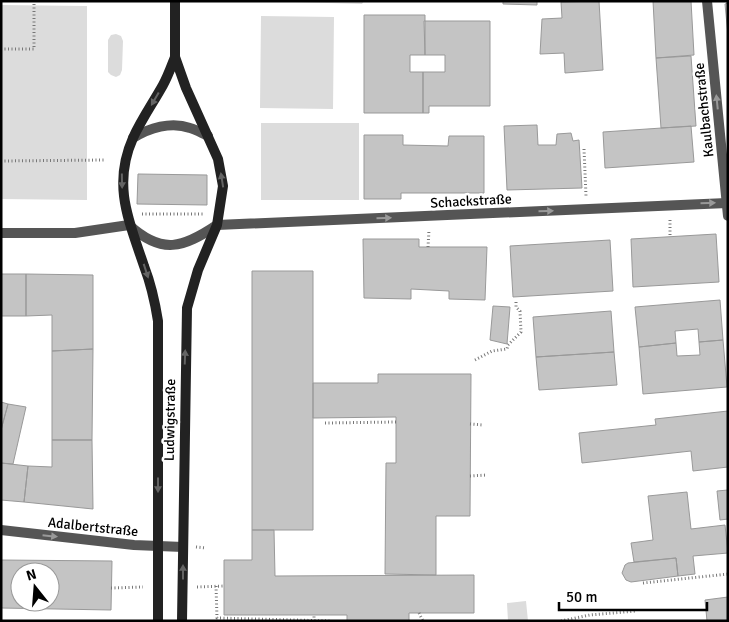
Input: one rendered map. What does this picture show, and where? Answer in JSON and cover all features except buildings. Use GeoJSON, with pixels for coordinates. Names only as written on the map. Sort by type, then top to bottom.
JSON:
{"type":"FeatureCollection","features":[{"type":"Feature","properties":{"kind":"main road"},"geometry":{"type":"LineString","coordinates":[[175,1],[175,57],[186,88],[218,159],[223,186],[217,225]]}},
{"type":"Feature","properties":{"kind":"main road"},"geometry":{"type":"LineString","coordinates":[[129,226],[122,191],[122,172],[133,138],[164,83],[175,57]]}},
{"type":"Feature","properties":{"kind":"main road","name":"Ludwigstraße"},"geometry":{"type":"LineString","coordinates":[[182,621],[187,308],[198,270],[217,225]]}},
{"type":"Feature","properties":{"kind":"main road","name":"Ludwigstraße"},"geometry":{"type":"LineString","coordinates":[[129,226],[147,275],[158,321],[158,621]]}},
{"type":"Feature","properties":{"kind":"street","name":"Kaulbachstraße"},"geometry":{"type":"LineString","coordinates":[[707,1],[728,216]]}},
{"type":"Feature","properties":{"kind":"street"},"geometry":{"type":"LineString","coordinates":[[133,138],[144,131],[174,125],[190,127],[208,136]]}},
{"type":"Feature","properties":{"kind":"street","name":"Schackstraße"},"geometry":{"type":"LineString","coordinates":[[217,225],[727,202]]}},
{"type":"Feature","properties":{"kind":"street"},"geometry":{"type":"LineString","coordinates":[[1,232],[75,233],[129,226],[152,242],[170,246],[197,238],[217,225]]}},
{"type":"Feature","properties":{"kind":"street","name":"Adalbertstraße"},"geometry":{"type":"LineString","coordinates":[[1,530],[158,547],[183,547]]}},
{"type":"Feature","properties":{"kind":"path"},"geometry":{"type":"LineString","coordinates":[[1,49],[34,49],[34,1]]}},
{"type":"Feature","properties":{"kind":"path"},"geometry":{"type":"LineString","coordinates":[[584,149],[587,209]]}},
{"type":"Feature","properties":{"kind":"path"},"geometry":{"type":"LineString","coordinates":[[1,161],[106,160]]}},
{"type":"Feature","properties":{"kind":"path"},"geometry":{"type":"LineString","coordinates":[[140,214],[203,214]]}},
{"type":"Feature","properties":{"kind":"path"},"geometry":{"type":"LineString","coordinates":[[475,360],[492,351],[507,349],[508,345],[521,332],[520,311],[516,307],[516,302]]}},
{"type":"Feature","properties":{"kind":"path"},"geometry":{"type":"LineString","coordinates":[[324,423],[396,422]]}},
{"type":"Feature","properties":{"kind":"path"},"geometry":{"type":"LineString","coordinates":[[470,424],[483,425]]}},
{"type":"Feature","properties":{"kind":"path"},"geometry":{"type":"LineString","coordinates":[[470,476],[487,475]]}},
{"type":"Feature","properties":{"kind":"path"},"geometry":{"type":"LineString","coordinates":[[643,584],[728,574]]}},
{"type":"Feature","properties":{"kind":"path"},"geometry":{"type":"LineString","coordinates":[[206,586],[224,586]]}},
{"type":"Feature","properties":{"kind":"path"},"geometry":{"type":"LineString","coordinates":[[216,586],[217,618],[332,621]]}},
{"type":"Feature","properties":{"kind":"path"},"geometry":{"type":"LineString","coordinates":[[111,588],[135,588]]}},
{"type":"Feature","properties":{"kind":"path"},"geometry":{"type":"LineString","coordinates":[[561,621],[590,614],[636,611]]}},
{"type":"Feature","properties":{"kind":"path"},"geometry":{"type":"LineString","coordinates":[[420,613],[423,621]]}},
{"type":"Feature","properties":{"kind":"path"},"geometry":{"type":"LineString","coordinates":[[314,615],[314,621]]}},
{"type":"Feature","properties":{"kind":"shaded area"},"geometry":{"type":"Polygon","coordinates":[[[261,1],[364,1],[362,4],[261,1]]]}},
{"type":"Feature","properties":{"kind":"shaded area"},"geometry":{"type":"Polygon","coordinates":[[[1,5],[87,6],[87,200],[1,199],[1,5]]]}},
{"type":"Feature","properties":{"kind":"shaded area"},"geometry":{"type":"Polygon","coordinates":[[[261,16],[334,17],[333,109],[260,108],[261,16]]]}},
{"type":"Feature","properties":{"kind":"shaded area"},"geometry":{"type":"Polygon","coordinates":[[[111,35],[121,36],[123,41],[122,70],[120,75],[116,77],[108,72],[108,40],[111,35]]]}},
{"type":"Feature","properties":{"kind":"shaded area"},"geometry":{"type":"Polygon","coordinates":[[[261,123],[359,123],[359,200],[261,200],[261,123]]]}},
{"type":"Feature","properties":{"kind":"shaded area"},"geometry":{"type":"Polygon","coordinates":[[[526,601],[528,621],[508,621],[507,603],[526,601]]]}}]}
